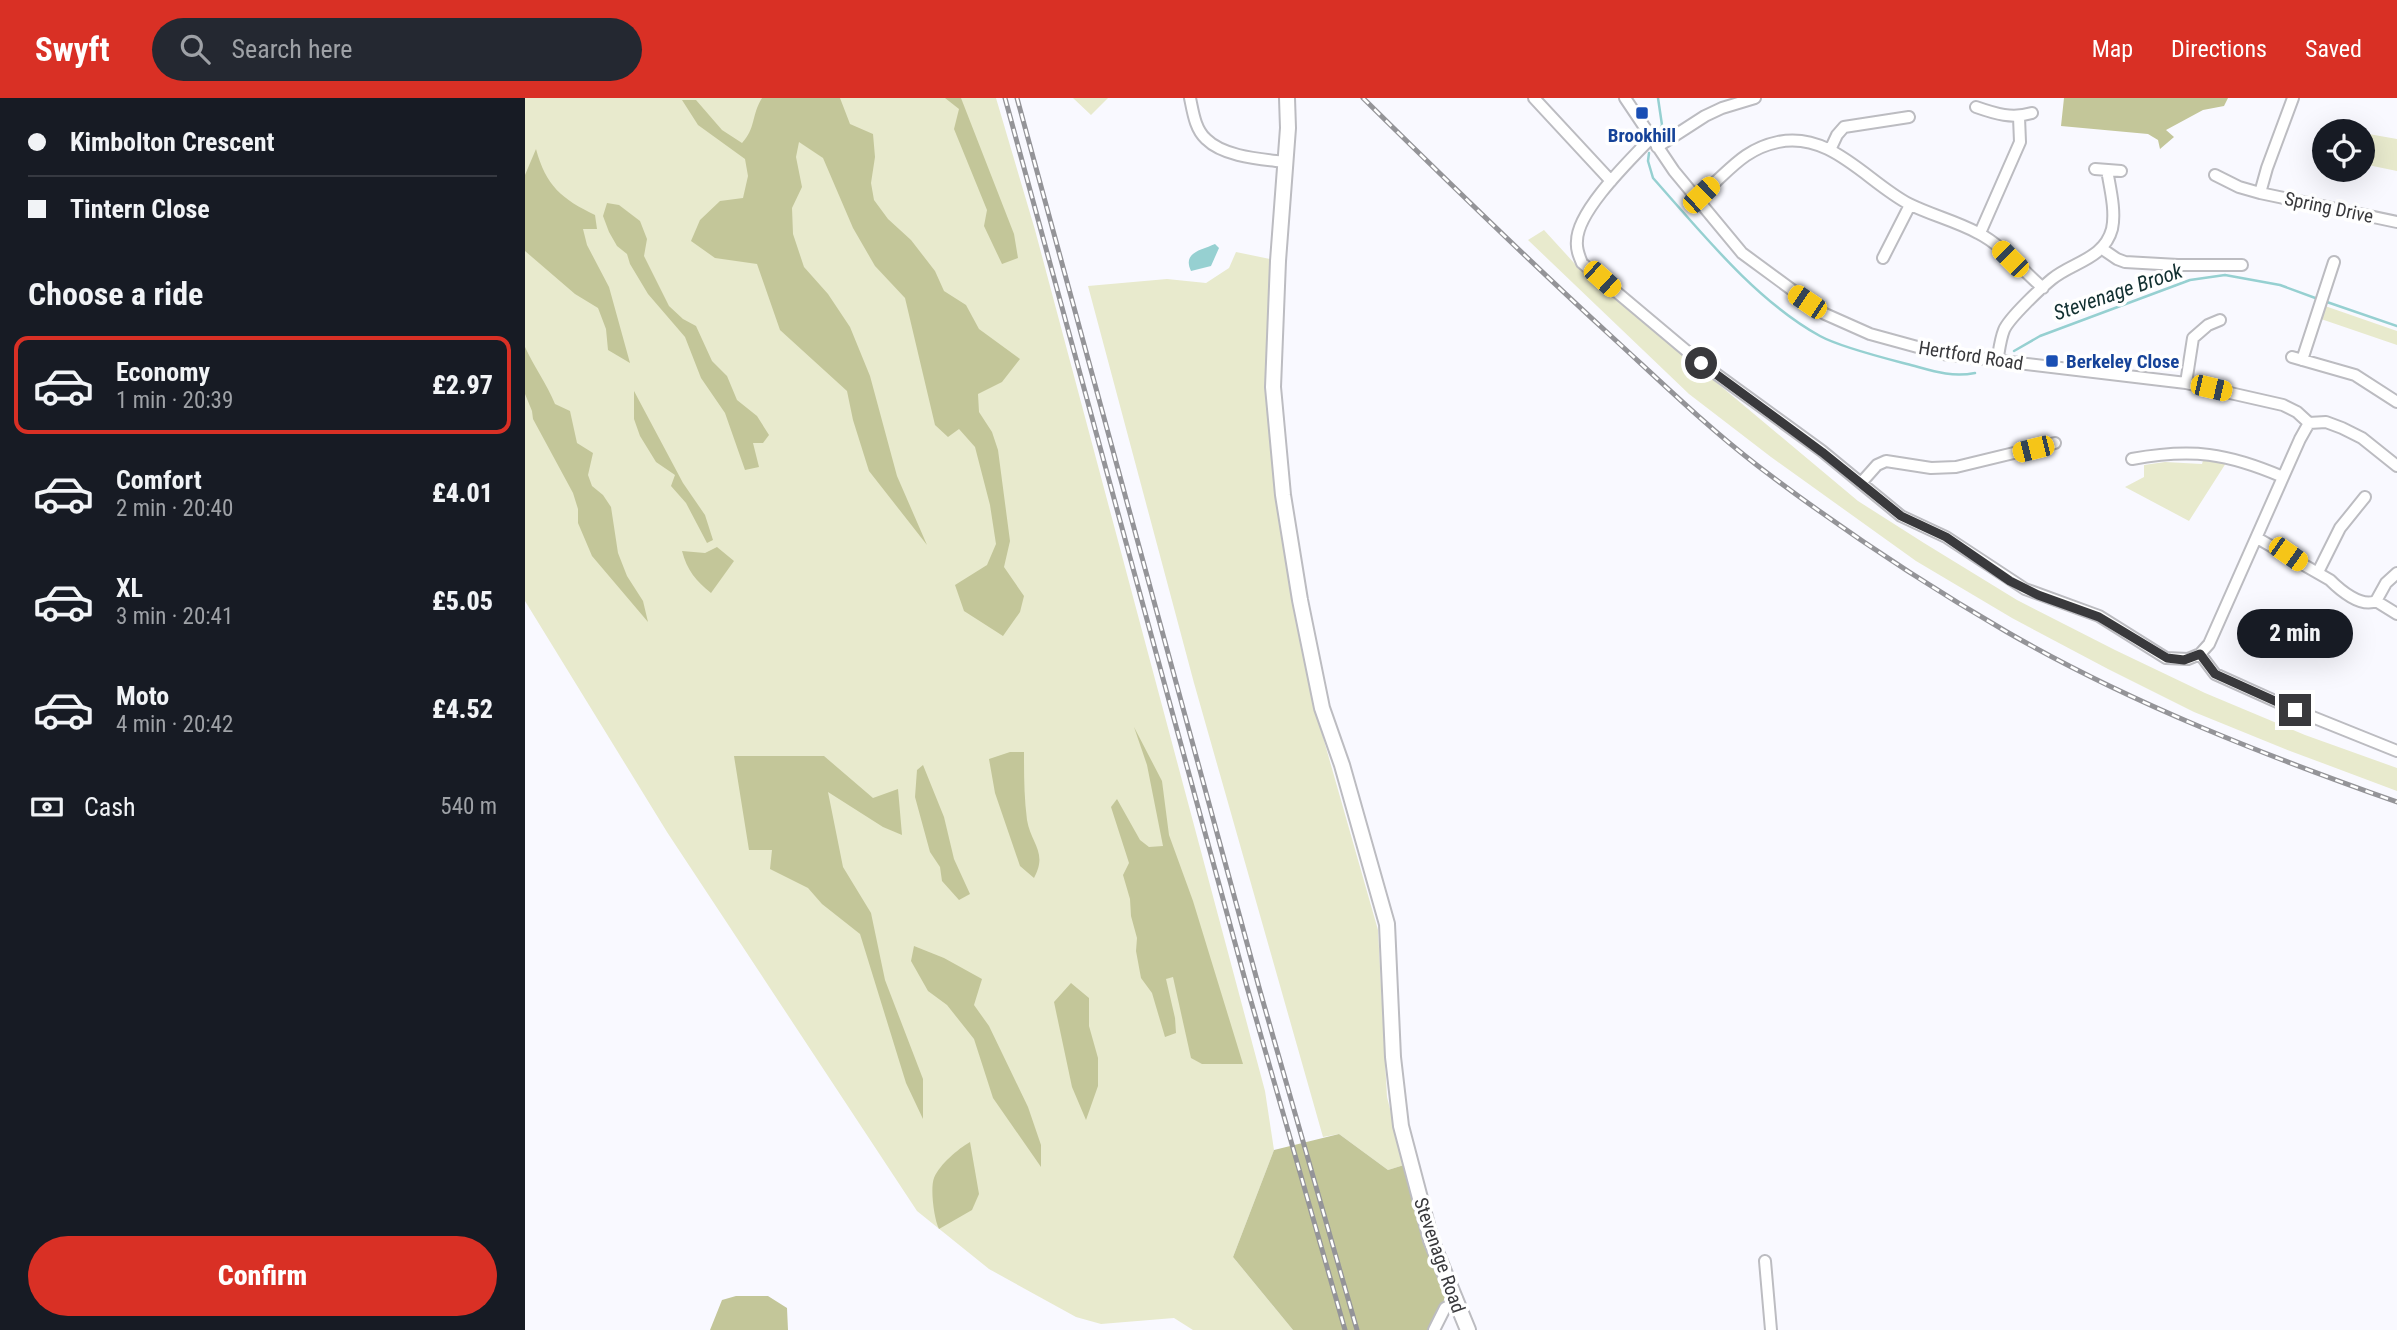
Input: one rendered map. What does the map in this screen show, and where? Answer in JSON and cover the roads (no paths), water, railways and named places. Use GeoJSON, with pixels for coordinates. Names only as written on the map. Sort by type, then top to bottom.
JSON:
{"type":"FeatureCollection","features":[{"type":"Feature","properties":{"kind":"main road","name":"Stevenage Road"},"geometry":{"type":"LineString","coordinates":[[1287,98],[1273,387],[1283,495],[1322,708],[1342,765],[1387,924],[1393,1057],[1401,1126],[1431,1240],[1468,1330]]}},
{"type":"Feature","properties":{"kind":"street"},"geometry":{"type":"LineString","coordinates":[[1190,98],[1197,125],[1206,139],[1220,148],[1236,153],[1285,162]]}},
{"type":"Feature","properties":{"kind":"street"},"geometry":{"type":"LineString","coordinates":[[1534,98],[1611,181]]}},
{"type":"Feature","properties":{"kind":"street","name":"Hertford Road"},"geometry":{"type":"LineString","coordinates":[[1625,98],[1695,199],[1742,254],[1825,314],[1870,334],[1943,354],[2186,383],[2283,405],[2297,412],[2309,423],[2326,422],[2342,428],[2395,458]]}},
{"type":"Feature","properties":{"kind":"street"},"geometry":{"type":"LineString","coordinates":[[1755,98],[1722,108],[1654,142],[1611,181],[1594,203],[1576,239],[1582,263],[1701,363],[1822,452],[1901,516],[1946,537],[2025,589],[2099,617],[2167,658],[2184,660],[2200,654],[2216,632],[2309,423]]}},
{"type":"Feature","properties":{"kind":"street","name":"Spring Drive"},"geometry":{"type":"LineString","coordinates":[[2260,193],[2293,98]]}},
{"type":"Feature","properties":{"kind":"street"},"geometry":{"type":"LineString","coordinates":[[1976,107],[1999,115],[2019,117],[2032,113]]}},
{"type":"Feature","properties":{"kind":"street"},"geometry":{"type":"LineString","coordinates":[[1980,233],[2018,149],[2021,128],[2019,117]]}},
{"type":"Feature","properties":{"kind":"street"},"geometry":{"type":"LineString","coordinates":[[1830,150],[1844,127],[1901,121]]}},
{"type":"Feature","properties":{"kind":"street"},"geometry":{"type":"LineString","coordinates":[[1695,199],[1732,164],[1765,146],[1794,141],[1830,150],[1910,205],[1980,233],[2043,288]]}},
{"type":"Feature","properties":{"kind":"street"},"geometry":{"type":"LineString","coordinates":[[1997,362],[2005,327],[2053,278],[2093,257],[2109,237],[2113,225],[2101,169],[2121,171]]}},
{"type":"Feature","properties":{"kind":"street","name":"Spring Drive"},"geometry":{"type":"LineString","coordinates":[[2215,176],[2260,193],[2397,222]]}},
{"type":"Feature","properties":{"kind":"street"},"geometry":{"type":"LineString","coordinates":[[1889,253],[1910,205]]}},
{"type":"Feature","properties":{"kind":"street"},"geometry":{"type":"LineString","coordinates":[[2101,248],[2125,262],[2178,265],[2236,262]]}},
{"type":"Feature","properties":{"kind":"street"},"geometry":{"type":"LineString","coordinates":[[2335,262],[2297,358],[2355,375],[2397,402]]}},
{"type":"Feature","properties":{"kind":"street"},"geometry":{"type":"LineString","coordinates":[[2186,383],[2192,342],[2197,333],[2210,329],[2220,320]]}},
{"type":"Feature","properties":{"kind":"street"},"geometry":{"type":"LineString","coordinates":[[1861,483],[1877,465],[1886,461],[1931,468],[1956,467],[2055,443]]}},
{"type":"Feature","properties":{"kind":"street"},"geometry":{"type":"LineString","coordinates":[[2132,459],[2172,453],[2204,453],[2250,463],[2283,477]]}},
{"type":"Feature","properties":{"kind":"street"},"geometry":{"type":"LineString","coordinates":[[2318,572],[2340,528],[2365,497]]}},
{"type":"Feature","properties":{"kind":"street"},"geometry":{"type":"LineString","coordinates":[[2257,538],[2318,572],[2332,581],[2337,588],[2363,603],[2376,601],[2386,583],[2397,573]]}},
{"type":"Feature","properties":{"kind":"street"},"geometry":{"type":"LineString","coordinates":[[2376,601],[2397,614]]}},
{"type":"Feature","properties":{"kind":"street"},"geometry":{"type":"LineString","coordinates":[[2200,654],[2215,674],[2397,751]]}},
{"type":"Feature","properties":{"kind":"street"},"geometry":{"type":"LineString","coordinates":[[1765,1261],[1771,1330]]}},
{"type":"Feature","properties":{"kind":"street"},"geometry":{"type":"LineString","coordinates":[[1434,1330],[1445,1308],[1455,1303]]}},
{"type":"Feature","properties":{"kind":"water"},"geometry":{"type":"Polygon","coordinates":[[[1215,244],[1219,248],[1211,266],[1191,271],[1191,256],[1215,244]]]}},
{"type":"Feature","properties":{"kind":"waterway","name":"Stevenage Brook"},"geometry":{"type":"LineString","coordinates":[[1658,98],[1662,125],[1658,135]]}},
{"type":"Feature","properties":{"kind":"waterway","name":"Stevenage Brook"},"geometry":{"type":"LineString","coordinates":[[1649,153],[1648,161],[1653,178],[1731,264],[1796,321],[1820,336],[1862,352],[1940,373],[1975,373]]}},
{"type":"Feature","properties":{"kind":"waterway","name":"Stevenage Brook"},"geometry":{"type":"LineString","coordinates":[[2014,351],[2040,336],[2190,280],[2225,275],[2280,285],[2318,299]]}},
{"type":"Feature","properties":{"kind":"waterway","name":"Stevenage Brook"},"geometry":{"type":"LineString","coordinates":[[2324,301],[2397,326]]}},
{"type":"Feature","properties":{"kind":"railway"},"geometry":{"type":"LineString","coordinates":[[1005,98],[1247,987],[1345,1330]]}},
{"type":"Feature","properties":{"kind":"railway"},"geometry":{"type":"LineString","coordinates":[[1017,98],[1260,991],[1357,1330]]}},
{"type":"Feature","properties":{"kind":"railway"},"geometry":{"type":"LineString","coordinates":[[1363,98],[1548,277],[1701,419],[1758,466],[1849,532],[1975,613],[2101,682],[2198,726],[2397,802]]}},
{"type":"Feature","properties":{"kind":"place","name":"Brookhill"},"geometry":{"type":"Point","coordinates":[1642,113]}},
{"type":"Feature","properties":{"kind":"place","name":"Berkeley Close"},"geometry":{"type":"Point","coordinates":[2052,361]}}]}
